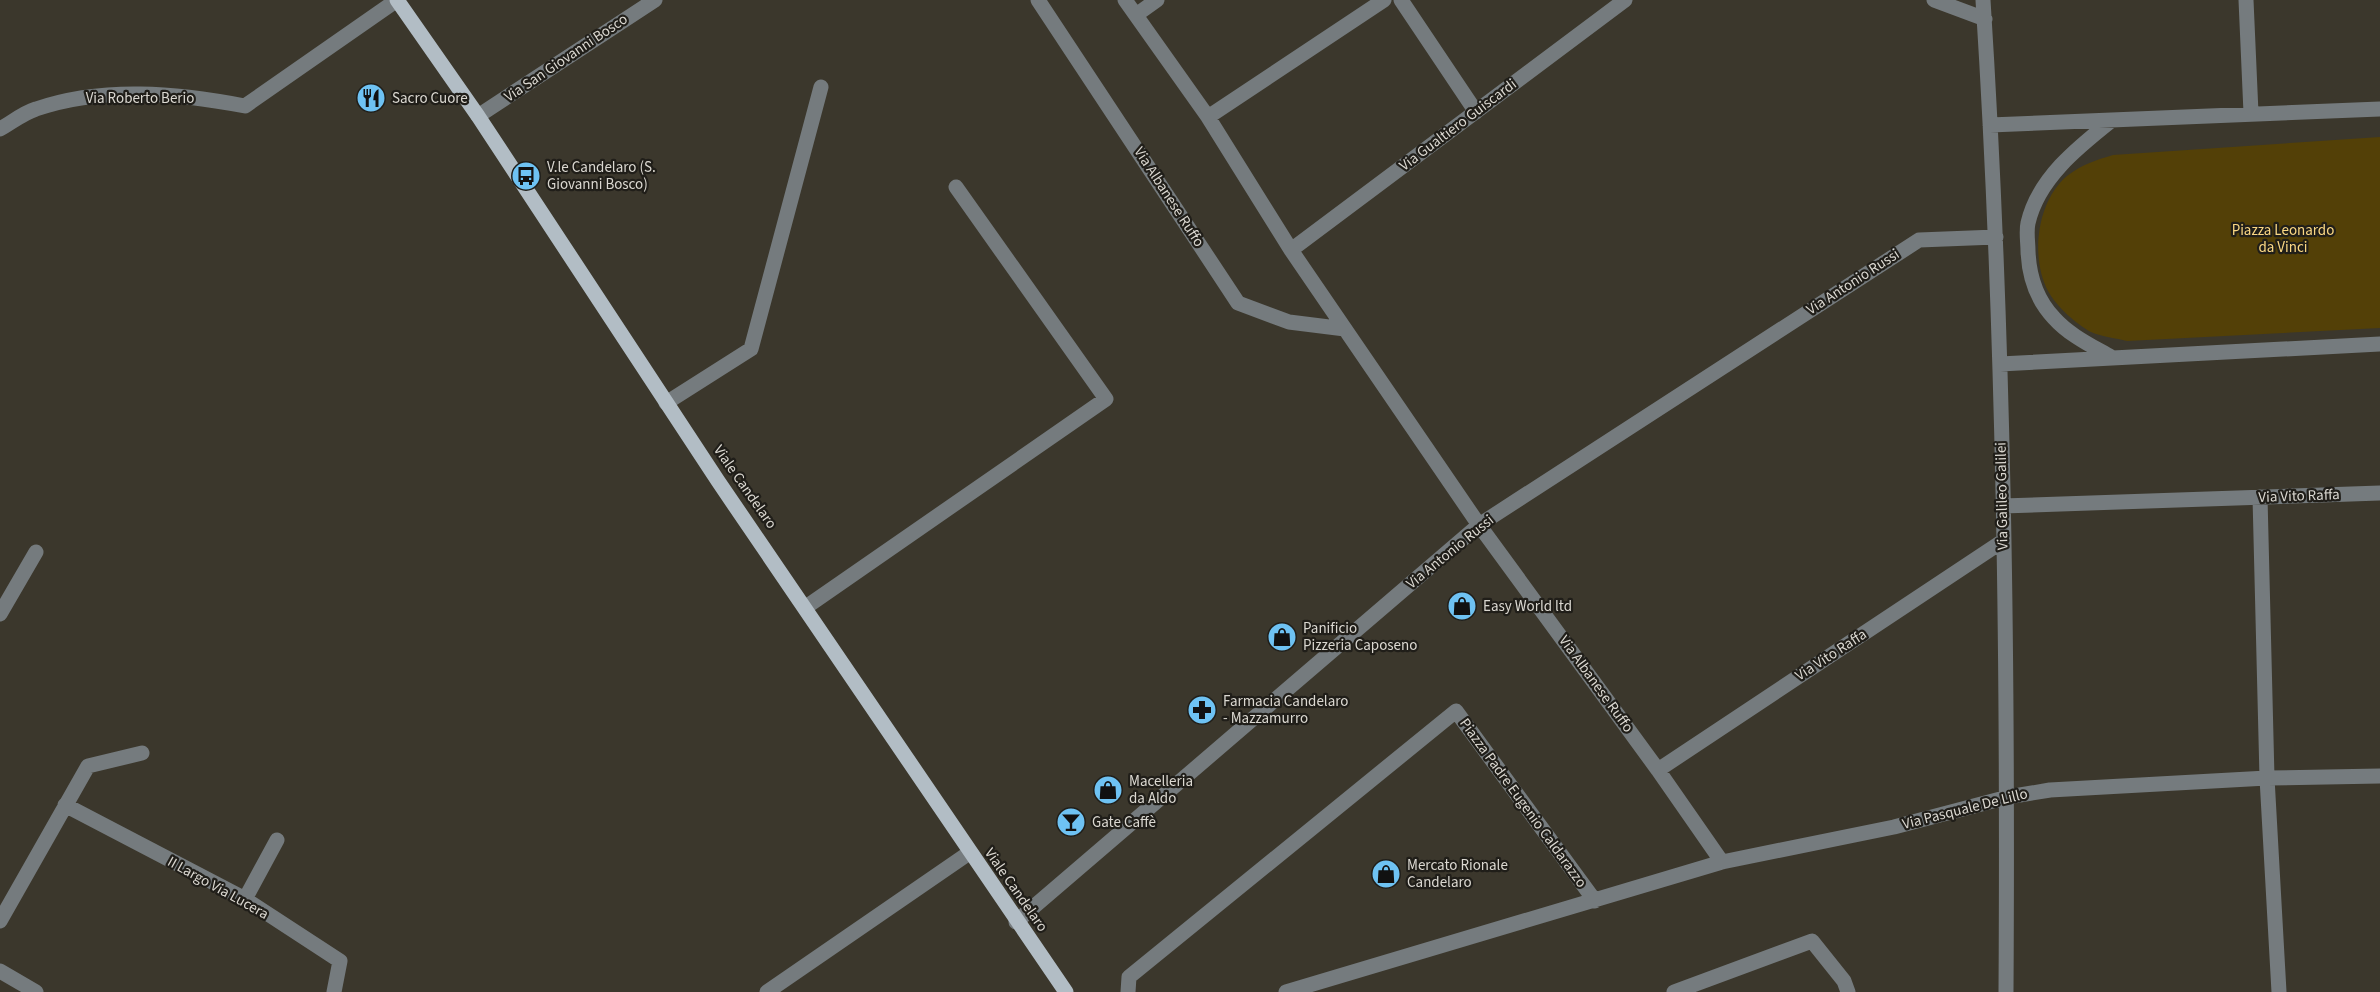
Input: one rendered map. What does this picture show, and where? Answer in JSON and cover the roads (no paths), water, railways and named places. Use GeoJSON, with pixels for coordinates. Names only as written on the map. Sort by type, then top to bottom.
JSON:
{"type":"FeatureCollection","features":[{"type":"Feature","properties":{"kind":"main road","name":"Viale Candelaro"},"geometry":{"type":"LineString","coordinates":[[397,0],[478,116],[666,403],[806,607],[969,854],[1066,992]]}},
{"type":"Feature","properties":{"kind":"street","name":"Via Roberto Berio"},"geometry":{"type":"LineString","coordinates":[[0,129],[34,110],[78,98],[122,95],[189,95],[245,106],[397,0]]}},
{"type":"Feature","properties":{"kind":"street"},"geometry":{"type":"LineString","coordinates":[[623,0],[632,14]]}},
{"type":"Feature","properties":{"kind":"street","name":"Via San Giovanni Bosco"},"geometry":{"type":"LineString","coordinates":[[478,116],[655,0]]}},
{"type":"Feature","properties":{"kind":"street","name":"Via Albanese Ruffo"},"geometry":{"type":"LineString","coordinates":[[1038,0],[1238,303],[1289,322],[1344,329]]}},
{"type":"Feature","properties":{"kind":"street","name":"Via Albanese Ruffo"},"geometry":{"type":"LineString","coordinates":[[1125,0],[1208,117],[1291,250],[1479,525],[1658,770],[1722,862]]}},
{"type":"Feature","properties":{"kind":"street"},"geometry":{"type":"LineString","coordinates":[[1136,15],[1157,0]]}},
{"type":"Feature","properties":{"kind":"street"},"geometry":{"type":"LineString","coordinates":[[1208,117],[1384,0]]}},
{"type":"Feature","properties":{"kind":"street"},"geometry":{"type":"LineString","coordinates":[[1401,0],[1476,112]]}},
{"type":"Feature","properties":{"kind":"street","name":"Via Gualtiero Guiscardi"},"geometry":{"type":"LineString","coordinates":[[1291,250],[1625,0]]}},
{"type":"Feature","properties":{"kind":"street"},"geometry":{"type":"LineString","coordinates":[[1934,0],[1985,19]]}},
{"type":"Feature","properties":{"kind":"street","name":"Via Galileo Galilei"},"geometry":{"type":"LineString","coordinates":[[1983,0],[1996,237],[2000,364],[2008,797],[2006,992]]}},
{"type":"Feature","properties":{"kind":"street"},"geometry":{"type":"LineString","coordinates":[[2246,0],[2251,113]]}},
{"type":"Feature","properties":{"kind":"street"},"geometry":{"type":"LineString","coordinates":[[666,403],[751,349],[821,87]]}},
{"type":"Feature","properties":{"kind":"street"},"geometry":{"type":"LineString","coordinates":[[1990,125],[2380,108]]}},
{"type":"Feature","properties":{"kind":"street"},"geometry":{"type":"LineString","coordinates":[[2111,121],[2079,147],[2049,180],[2028,224],[2029,263],[2036,293],[2055,320],[2074,335],[2111,357]]}},
{"type":"Feature","properties":{"kind":"street"},"geometry":{"type":"LineString","coordinates":[[806,607],[1106,399],[956,187]]}},
{"type":"Feature","properties":{"kind":"street","name":"Via Antonio Russi"},"geometry":{"type":"LineString","coordinates":[[1016,922],[1479,525],[1919,240],[1996,237]]}},
{"type":"Feature","properties":{"kind":"street"},"geometry":{"type":"LineString","coordinates":[[2000,364],[2380,344]]}},
{"type":"Feature","properties":{"kind":"street","name":"Via Vito Raffa"},"geometry":{"type":"LineString","coordinates":[[2002,506],[2380,494]]}},
{"type":"Feature","properties":{"kind":"street"},"geometry":{"type":"LineString","coordinates":[[2260,497],[2267,778],[2279,992]]}},
{"type":"Feature","properties":{"kind":"street","name":"Via Vito Raffa"},"geometry":{"type":"LineString","coordinates":[[1658,770],[2003,541]]}},
{"type":"Feature","properties":{"kind":"street"},"geometry":{"type":"LineString","coordinates":[[0,614],[36,552]]}},
{"type":"Feature","properties":{"kind":"street","name":"Piazza Padre Eugenio Caldarazzo"},"geometry":{"type":"LineString","coordinates":[[1128,992],[1129,976],[1456,711],[1595,901],[1286,992]]}},
{"type":"Feature","properties":{"kind":"street"},"geometry":{"type":"LineString","coordinates":[[0,921],[88,766],[142,753]]}},
{"type":"Feature","properties":{"kind":"street","name":"Via Pasquale De Lillo"},"geometry":{"type":"LineString","coordinates":[[1595,901],[1722,862],[1894,827],[2008,797],[2050,790],[2267,778],[2380,776]]}},
{"type":"Feature","properties":{"kind":"street","name":"II Largo Via Lucera"},"geometry":{"type":"LineString","coordinates":[[65,805],[245,899],[340,961],[334,992]]}},
{"type":"Feature","properties":{"kind":"street"},"geometry":{"type":"LineString","coordinates":[[245,899],[277,840]]}},
{"type":"Feature","properties":{"kind":"street"},"geometry":{"type":"LineString","coordinates":[[767,992],[969,854]]}},
{"type":"Feature","properties":{"kind":"street"},"geometry":{"type":"LineString","coordinates":[[1674,992],[1812,940],[1844,981],[1848,992]]}},
{"type":"Feature","properties":{"kind":"street"},"geometry":{"type":"LineString","coordinates":[[0,971],[36,992]]}},
{"type":"Feature","properties":{"kind":"place","name":"Sacro Cuore"},"geometry":{"type":"Point","coordinates":[371,98]}},
{"type":"Feature","properties":{"kind":"place","name":"V.le Candelaro (S. Giovanni Bosco)"},"geometry":{"type":"Point","coordinates":[526,176]}},
{"type":"Feature","properties":{"kind":"place","name":"Easy World ltd"},"geometry":{"type":"Point","coordinates":[1462,606]}},
{"type":"Feature","properties":{"kind":"place","name":"Panificio Pizzeria Caposeno"},"geometry":{"type":"Point","coordinates":[1282,637]}},
{"type":"Feature","properties":{"kind":"place","name":"Farmacia Candelaro - Mazzamurro"},"geometry":{"type":"Point","coordinates":[1202,710]}},
{"type":"Feature","properties":{"kind":"place","name":"Macelleria da Aldo"},"geometry":{"type":"Point","coordinates":[1108,790]}},
{"type":"Feature","properties":{"kind":"place","name":"Gate Caffè"},"geometry":{"type":"Point","coordinates":[1071,822]}},
{"type":"Feature","properties":{"kind":"place","name":"Mercato Rionale Candelaro"},"geometry":{"type":"Point","coordinates":[1386,874]}},
{"type":"Feature","properties":{"kind":"park label","name":"Piazza Leonardo da Vinci"},"geometry":{"type":"Point","coordinates":[2283,238]}}]}
